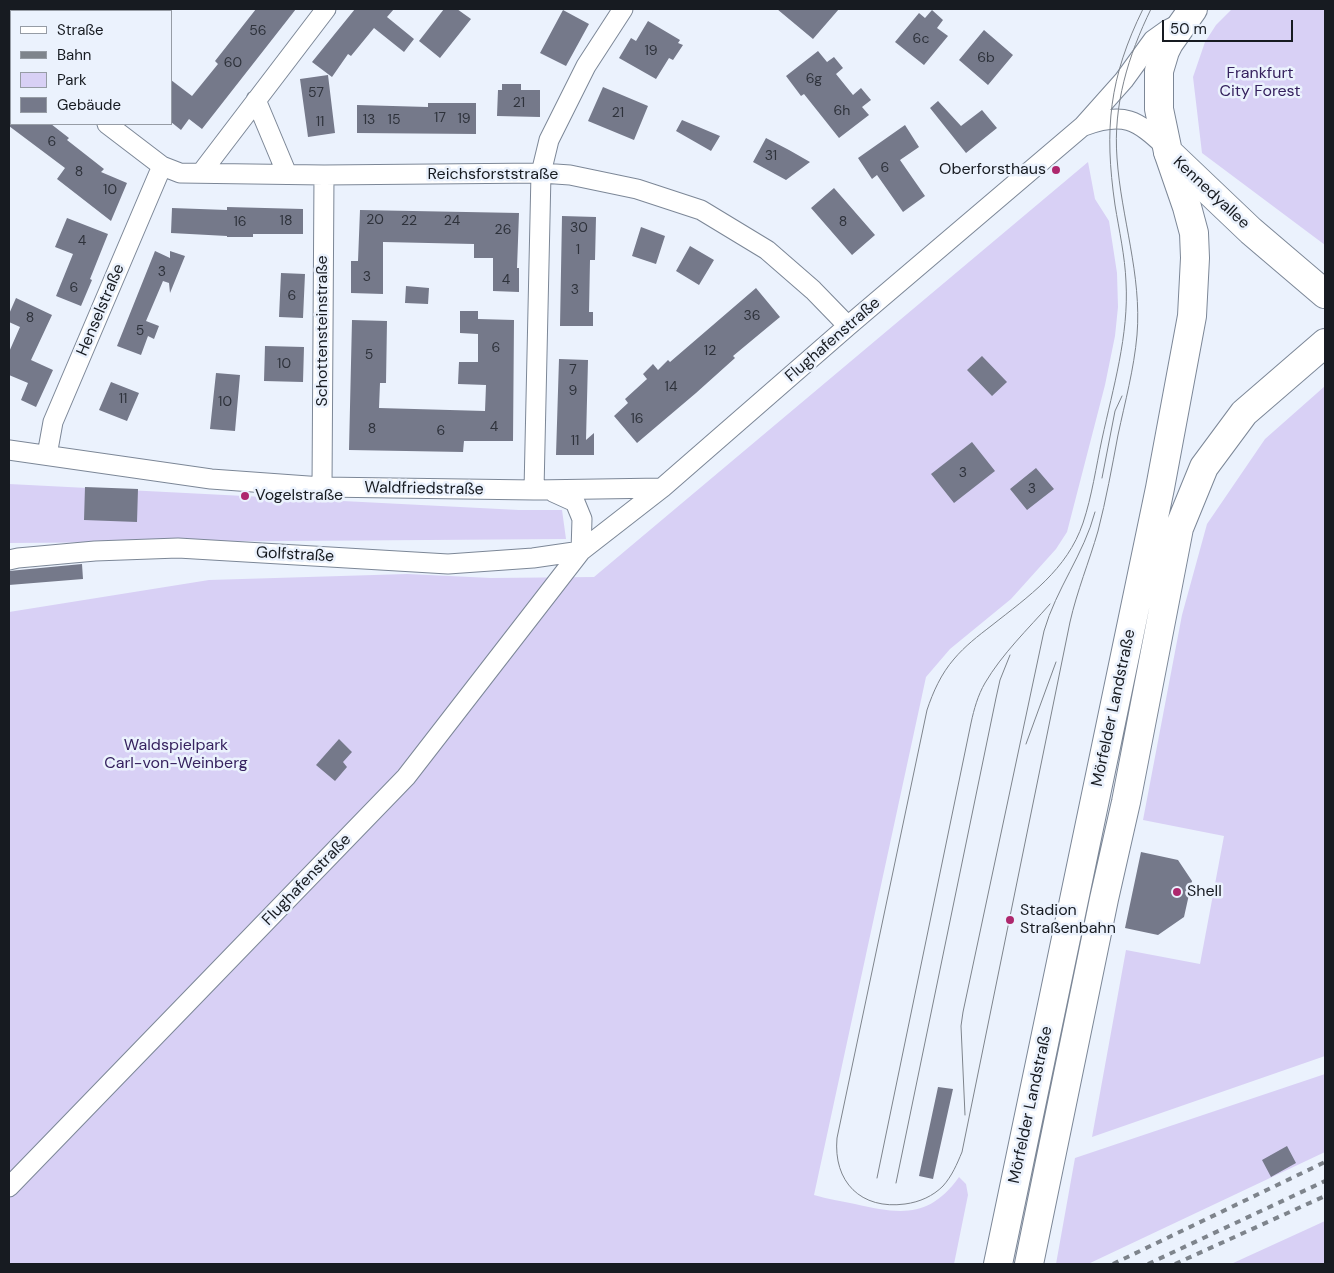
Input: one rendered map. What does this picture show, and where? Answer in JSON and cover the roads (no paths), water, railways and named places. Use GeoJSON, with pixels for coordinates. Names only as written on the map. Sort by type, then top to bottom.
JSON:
{"type":"FeatureCollection","features":[{"type":"Feature","properties":{"kind":"main road","name":"Kennedyallee"},"geometry":{"type":"LineString","coordinates":[[1188,16],[1165,51],[1159,71],[1159,109],[1167,150],[1251,231],[1325,294]]}},
{"type":"Feature","properties":{"kind":"main road","name":"Mörfelder Landstraße"},"geometry":{"type":"LineString","coordinates":[[998,1264],[1160,488],[1192,316],[1195,258],[1194,233],[1167,150]]}},
{"type":"Feature","properties":{"kind":"main road","name":"Mörfelder Landstraße"},"geometry":{"type":"LineString","coordinates":[[1029,1264],[1094,947],[1126,802],[1179,528],[1204,467],[1244,413],[1325,342]]}},
{"type":"Feature","properties":{"kind":"street"},"geometry":{"type":"LineString","coordinates":[[201,173],[326,9]]}},
{"type":"Feature","properties":{"kind":"street"},"geometry":{"type":"LineString","coordinates":[[581,551],[582,519],[575,502],[541,490],[541,173],[549,140],[586,66],[623,9]]}},
{"type":"Feature","properties":{"kind":"street","name":"Flughafenstraße"},"geometry":{"type":"LineString","coordinates":[[9,1187],[406,777],[581,551],[662,488],[848,326],[1083,126],[1124,80],[1153,40],[1188,16]]}},
{"type":"Feature","properties":{"kind":"street"},"geometry":{"type":"LineString","coordinates":[[256,100],[287,174]]}},
{"type":"Feature","properties":{"kind":"street","name":"Flughafenstraße"},"geometry":{"type":"LineString","coordinates":[[1083,126],[1106,119],[1126,120],[1141,125],[1167,150]]}},
{"type":"Feature","properties":{"kind":"street","name":"Reichsforststraße"},"geometry":{"type":"LineString","coordinates":[[108,125],[162,166],[180,172],[324,175],[541,173],[570,176],[637,189],[701,210],[767,250],[812,290],[848,326]]}},
{"type":"Feature","properties":{"kind":"street","name":"Henselstraße"},"geometry":{"type":"LineString","coordinates":[[47,455],[53,422],[162,166]]}},
{"type":"Feature","properties":{"kind":"street","name":"Schottensteinstraße"},"geometry":{"type":"LineString","coordinates":[[322,488],[324,175]]}},
{"type":"Feature","properties":{"kind":"street","name":"Waldfriedstraße"},"geometry":{"type":"LineString","coordinates":[[9,450],[211,479],[322,488],[541,490],[662,488]]}},
{"type":"Feature","properties":{"kind":"street","name":"Golfstraße"},"geometry":{"type":"LineString","coordinates":[[9,560],[95,551],[178,548],[448,564],[533,558],[581,551]]}},
{"type":"Feature","properties":{"kind":"tram line"},"geometry":{"type":"LineString","coordinates":[[1143,9],[1123,58],[1112,104],[1110,152],[1115,205],[1125,272],[1125,322],[1123,342],[1083,523],[1067,555],[1045,581],[958,654],[941,677],[927,710],[837,1138],[837,1154],[845,1180],[853,1190],[875,1202],[889,1205],[905,1204],[931,1196],[946,1182],[962,1152],[1070,622],[1101,519],[1134,360],[1138,313],[1137,290],[1119,180],[1116,138],[1117,119],[1124,81],[1135,45],[1151,9]]}},
{"type":"Feature","properties":{"kind":"tram line"},"geometry":{"type":"LineString","coordinates":[[1102,478],[1115,411],[1122,396]]}},
{"type":"Feature","properties":{"kind":"tram line"},"geometry":{"type":"LineString","coordinates":[[965,1115],[961,1026],[963,1012],[1044,631],[1055,601],[1084,542],[1095,512]]}},
{"type":"Feature","properties":{"kind":"tram line"},"geometry":{"type":"LineString","coordinates":[[877,1178],[971,723],[978,697],[999,662],[1050,604]]}},
{"type":"Feature","properties":{"kind":"tram line"},"geometry":{"type":"LineString","coordinates":[[896,1183],[996,698],[1000,680],[1010,655]]}},
{"type":"Feature","properties":{"kind":"tram line"},"geometry":{"type":"LineString","coordinates":[[1026,744],[1056,662]]}},
{"type":"Feature","properties":{"kind":"railway"},"geometry":{"type":"LineString","coordinates":[[1113,1264],[1325,1162]]}},
{"type":"Feature","properties":{"kind":"railway"},"geometry":{"type":"LineString","coordinates":[[1148,1264],[1325,1181]]}},
{"type":"Feature","properties":{"kind":"railway"},"geometry":{"type":"LineString","coordinates":[[1175,1264],[1325,1196]]}},
{"type":"Feature","properties":{"kind":"place","name":"Oberforsthaus"},"geometry":{"type":"Point","coordinates":[1056,170]}},
{"type":"Feature","properties":{"kind":"place","name":"Vogelstraße"},"geometry":{"type":"Point","coordinates":[245,496]}},
{"type":"Feature","properties":{"kind":"place","name":"Shell"},"geometry":{"type":"Point","coordinates":[1177,892]}},
{"type":"Feature","properties":{"kind":"place","name":"Stadion Straßenbahn"},"geometry":{"type":"Point","coordinates":[1010,920]}},
{"type":"Feature","properties":{"kind":"park label","name":"Frankfurt City Forest"},"geometry":{"type":"Point","coordinates":[1260,83]}},
{"type":"Feature","properties":{"kind":"park label","name":"Waldspielpark Carl-von-Weinberg"},"geometry":{"type":"Point","coordinates":[176,755]}}]}
